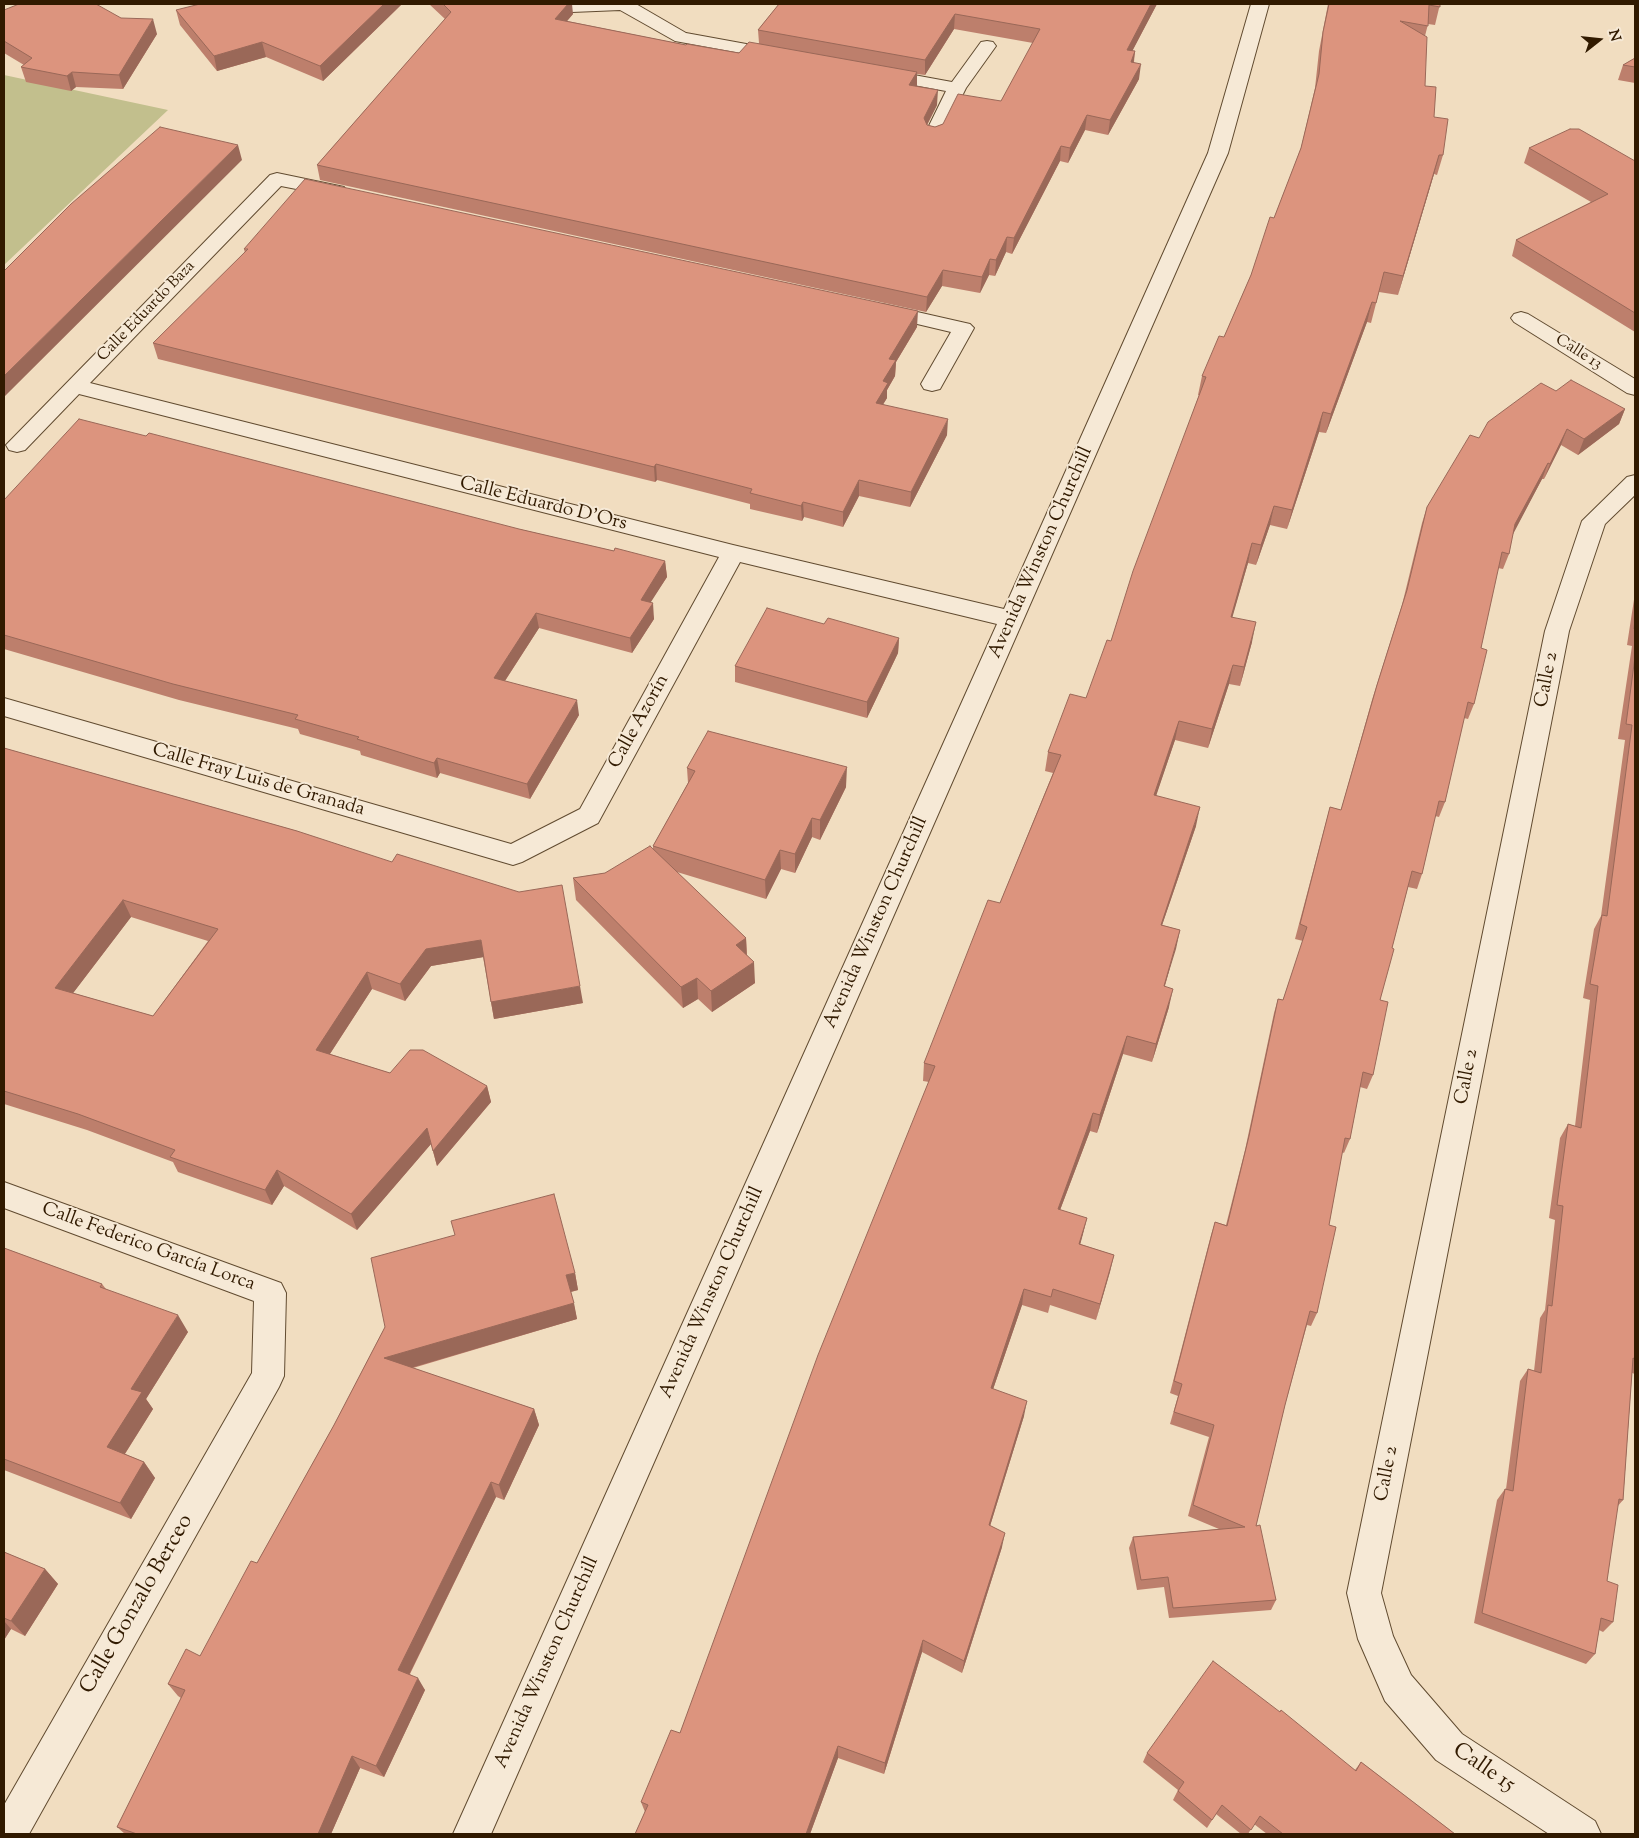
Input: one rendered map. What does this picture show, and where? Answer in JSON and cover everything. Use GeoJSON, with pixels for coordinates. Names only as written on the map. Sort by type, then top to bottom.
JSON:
{"type":"FeatureCollection","features":[{"type":"Feature","properties":{"kind":"street"},"geometry":{"type":"LineString","coordinates":[[535,4],[572,7],[625,4],[681,37],[795,58]]}},
{"type":"Feature","properties":{"kind":"street","name":"Avenida Winston Churchill"},"geometry":{"type":"LineString","coordinates":[[472,1834],[1218,153],[1260,4]]}},
{"type":"Feature","properties":{"kind":"street"},"geometry":{"type":"LineString","coordinates":[[934,134],[957,88],[987,46]]}},
{"type":"Feature","properties":{"kind":"street"},"geometry":{"type":"LineString","coordinates":[[862,70],[957,88]]}},
{"type":"Feature","properties":{"kind":"street","name":"Calle Eduardo Baza"},"geometry":{"type":"LineString","coordinates":[[17,445],[277,178],[355,195]]}},
{"type":"Feature","properties":{"kind":"street"},"geometry":{"type":"LineString","coordinates":[[867,306],[963,328],[932,384]]}},
{"type":"Feature","properties":{"kind":"street","name":"Calle 13"},"geometry":{"type":"LineString","coordinates":[[1521,318],[1635,388]]}},
{"type":"Feature","properties":{"kind":"street","name":"Calle Eduardo D'Ors"},"geometry":{"type":"LineString","coordinates":[[75,386],[733,553],[1012,619]]}},
{"type":"Feature","properties":{"kind":"street","name":"Calle 2"},"geometry":{"type":"LineString","coordinates":[[1398,1688],[1376,1640],[1364,1593],[1557,631],[1594,521],[1635,482]]}},
{"type":"Feature","properties":{"kind":"street","name":"Calle Azorín"},"geometry":{"type":"LineString","coordinates":[[513,855],[589,816],[733,553]]}},
{"type":"Feature","properties":{"kind":"street","name":"Calle Fray Luis de Granada"},"geometry":{"type":"LineString","coordinates":[[4,707],[513,855]]}},
{"type":"Feature","properties":{"kind":"street","name":"Calle Federico García Lorca"},"geometry":{"type":"LineString","coordinates":[[4,1195],[270,1293],[268,1376]]}},
{"type":"Feature","properties":{"kind":"street","name":"Calle Gonzalo Berceo"},"geometry":{"type":"LineString","coordinates":[[8,1834],[268,1376]]}},
{"type":"Feature","properties":{"kind":"street","name":"Calle 15"},"geometry":{"type":"LineString","coordinates":[[1398,1688],[1449,1747],[1582,1834]]}},
{"type":"Feature","properties":{"kind":"shaded area"},"geometry":{"type":"Polygon","coordinates":[[[4,75],[168,110],[4,265],[4,75]]]}},
{"type":"Feature","properties":{"kind":"building"},"geometry":{"type":"Polygon","coordinates":[[[19,4],[96,4],[121,18],[153,19],[119,75],[72,72],[67,76],[21,67],[32,58],[4,41],[4,10],[19,4]]]}},
{"type":"Feature","properties":{"kind":"building"},"geometry":{"type":"Polygon","coordinates":[[[200,4],[384,4],[320,66],[262,42],[214,56],[176,10],[200,4]]]}},
{"type":"Feature","properties":{"kind":"building"},"geometry":{"type":"Polygon","coordinates":[[[443,4],[568,4],[555,19],[686,45],[739,53],[749,42],[917,72],[909,85],[938,90],[924,118],[927,125],[935,127],[943,124],[958,94],[1001,101],[1040,29],[955,14],[925,60],[758,30],[779,4],[1151,4],[1127,50],[1135,51],[1131,62],[1141,64],[1110,120],[1087,115],[1070,148],[1061,146],[1014,238],[1007,237],[996,260],[990,259],[982,277],[943,270],[927,297],[317,165],[451,12],[443,4]]]}},
{"type":"Feature","properties":{"kind":"building"},"geometry":{"type":"Polygon","coordinates":[[[1329,4],[1440,4],[1440,7],[1429,5],[1428,26],[1400,21],[1427,37],[1425,86],[1436,87],[1434,117],[1448,119],[1443,155],[1439,155],[1403,276],[1384,272],[1376,303],[1372,302],[1331,414],[1323,412],[1292,510],[1274,506],[1261,545],[1252,543],[1231,617],[1256,622],[1244,667],[1233,665],[1212,729],[1179,721],[1154,795],[1200,807],[1161,925],[1180,930],[1164,986],[1173,989],[1156,1044],[1127,1036],[1100,1115],[1093,1113],[1058,1209],[1087,1218],[1079,1244],[1114,1255],[1100,1304],[1053,1289],[1051,1297],[1024,1289],[991,1388],[1027,1401],[989,1525],[1005,1533],[964,1661],[923,1640],[885,1763],[838,1746],[806,1834],[635,1834],[648,1805],[641,1802],[671,1730],[680,1733],[818,1355],[935,1066],[924,1063],[988,900],[1000,903],[1061,755],[1048,752],[1070,694],[1086,698],[1107,640],[1111,641],[1133,571],[1206,377],[1202,376],[1219,336],[1224,337],[1251,275],[1270,217],[1274,218],[1301,148],[1319,74],[1323,32],[1329,4]]]}},
{"type":"Feature","properties":{"kind":"building"},"geometry":{"type":"Polygon","coordinates":[[[1635,58],[1635,67],[1623,65],[1635,58]]]}},
{"type":"Feature","properties":{"kind":"building"},"geometry":{"type":"Polygon","coordinates":[[[160,127],[238,145],[4,376],[4,271],[71,204],[160,127]]]}},
{"type":"Feature","properties":{"kind":"building"},"geometry":{"type":"Polygon","coordinates":[[[1570,129],[1579,129],[1635,161],[1635,313],[1516,240],[1608,194],[1529,148],[1570,129]]]}},
{"type":"Feature","properties":{"kind":"building"},"geometry":{"type":"Polygon","coordinates":[[[305,179],[918,311],[889,359],[896,360],[883,381],[888,383],[876,403],[948,419],[911,492],[859,480],[843,512],[803,502],[801,506],[750,493],[752,489],[656,464],[654,467],[153,343],[248,249],[244,249],[305,179]]]}},
{"type":"Feature","properties":{"kind":"building"},"geometry":{"type":"Polygon","coordinates":[[[1571,380],[1625,409],[1584,439],[1567,429],[1550,464],[1548,463],[1515,524],[1509,554],[1502,552],[1481,648],[1487,650],[1474,704],[1468,702],[1445,802],[1439,801],[1422,874],[1412,871],[1380,1000],[1388,1002],[1373,1075],[1363,1072],[1350,1139],[1345,1138],[1329,1225],[1336,1227],[1317,1313],[1310,1311],[1256,1526],[1260,1525],[1276,1600],[1173,1608],[1168,1577],[1141,1580],[1133,1537],[1245,1527],[1193,1505],[1214,1425],[1174,1412],[1182,1384],[1174,1381],[1215,1222],[1227,1226],[1249,1136],[1278,999],[1283,1000],[1307,927],[1300,924],[1330,807],[1341,810],[1407,590],[1427,507],[1470,435],[1479,438],[1488,422],[1541,383],[1556,391],[1571,380]]]}},
{"type":"Feature","properties":{"kind":"building"},"geometry":{"type":"Polygon","coordinates":[[[79,419],[146,436],[149,433],[519,529],[614,551],[615,548],[665,561],[641,600],[653,603],[630,638],[536,613],[494,678],[577,700],[527,784],[437,758],[434,763],[357,739],[359,737],[295,719],[298,715],[173,684],[4,635],[4,500],[79,419]]]}},
{"type":"Feature","properties":{"kind":"building"},"geometry":{"type":"Polygon","coordinates":[[[767,608],[824,624],[828,618],[899,638],[867,702],[735,666],[767,608]]]}},
{"type":"Feature","properties":{"kind":"building"},"geometry":{"type":"Polygon","coordinates":[[[1635,657],[1635,1359],[1633,1358],[1623,1500],[1619,1499],[1607,1581],[1618,1585],[1613,1622],[1601,1618],[1595,1654],[1482,1613],[1505,1489],[1513,1491],[1528,1369],[1541,1373],[1548,1305],[1552,1306],[1563,1206],[1557,1205],[1568,1124],[1581,1128],[1598,986],[1590,984],[1602,915],[1607,916],[1632,725],[1626,724],[1635,657]]]}},
{"type":"Feature","properties":{"kind":"building"},"geometry":{"type":"Polygon","coordinates":[[[708,731],[847,767],[820,820],[812,818],[795,854],[780,850],[765,880],[653,846],[695,771],[687,768],[708,731]]]}},
{"type":"Feature","properties":{"kind":"building"},"geometry":{"type":"Polygon","coordinates":[[[4,748],[297,831],[392,862],[397,854],[519,892],[562,885],[580,986],[491,1002],[481,940],[426,949],[400,984],[367,972],[316,1050],[390,1073],[410,1050],[423,1050],[487,1086],[433,1151],[427,1128],[351,1214],[277,1170],[265,1190],[170,1157],[175,1150],[78,1114],[4,1091],[4,748]],[[123,900],[55,988],[153,1016],[218,929],[123,900]]]}},
{"type":"Feature","properties":{"kind":"building"},"geometry":{"type":"Polygon","coordinates":[[[650,846],[746,938],[736,945],[754,962],[711,991],[697,978],[681,987],[573,878],[605,873],[650,846]]]}},
{"type":"Feature","properties":{"kind":"building"},"geometry":{"type":"Polygon","coordinates":[[[554,1194],[575,1273],[566,1275],[574,1303],[384,1358],[534,1409],[499,1485],[491,1482],[398,1670],[418,1678],[376,1766],[352,1756],[318,1834],[137,1834],[117,1827],[185,1690],[168,1684],[186,1649],[200,1656],[251,1561],[257,1563],[334,1425],[385,1327],[371,1258],[455,1235],[451,1221],[554,1194]]]}},
{"type":"Feature","properties":{"kind":"building"},"geometry":{"type":"Polygon","coordinates":[[[4,1248],[102,1284],[100,1287],[178,1315],[131,1389],[142,1392],[107,1447],[144,1462],[120,1503],[4,1459],[4,1248]]]}},
{"type":"Feature","properties":{"kind":"building"},"geometry":{"type":"Polygon","coordinates":[[[4,1552],[45,1569],[11,1621],[4,1618],[4,1552]]]}},
{"type":"Feature","properties":{"kind":"building"},"geometry":{"type":"Polygon","coordinates":[[[1213,1661],[1280,1712],[1281,1710],[1356,1771],[1361,1762],[1455,1834],[1283,1834],[1260,1816],[1251,1830],[1222,1805],[1212,1820],[1178,1791],[1184,1782],[1147,1753],[1213,1661]]]}}]}
